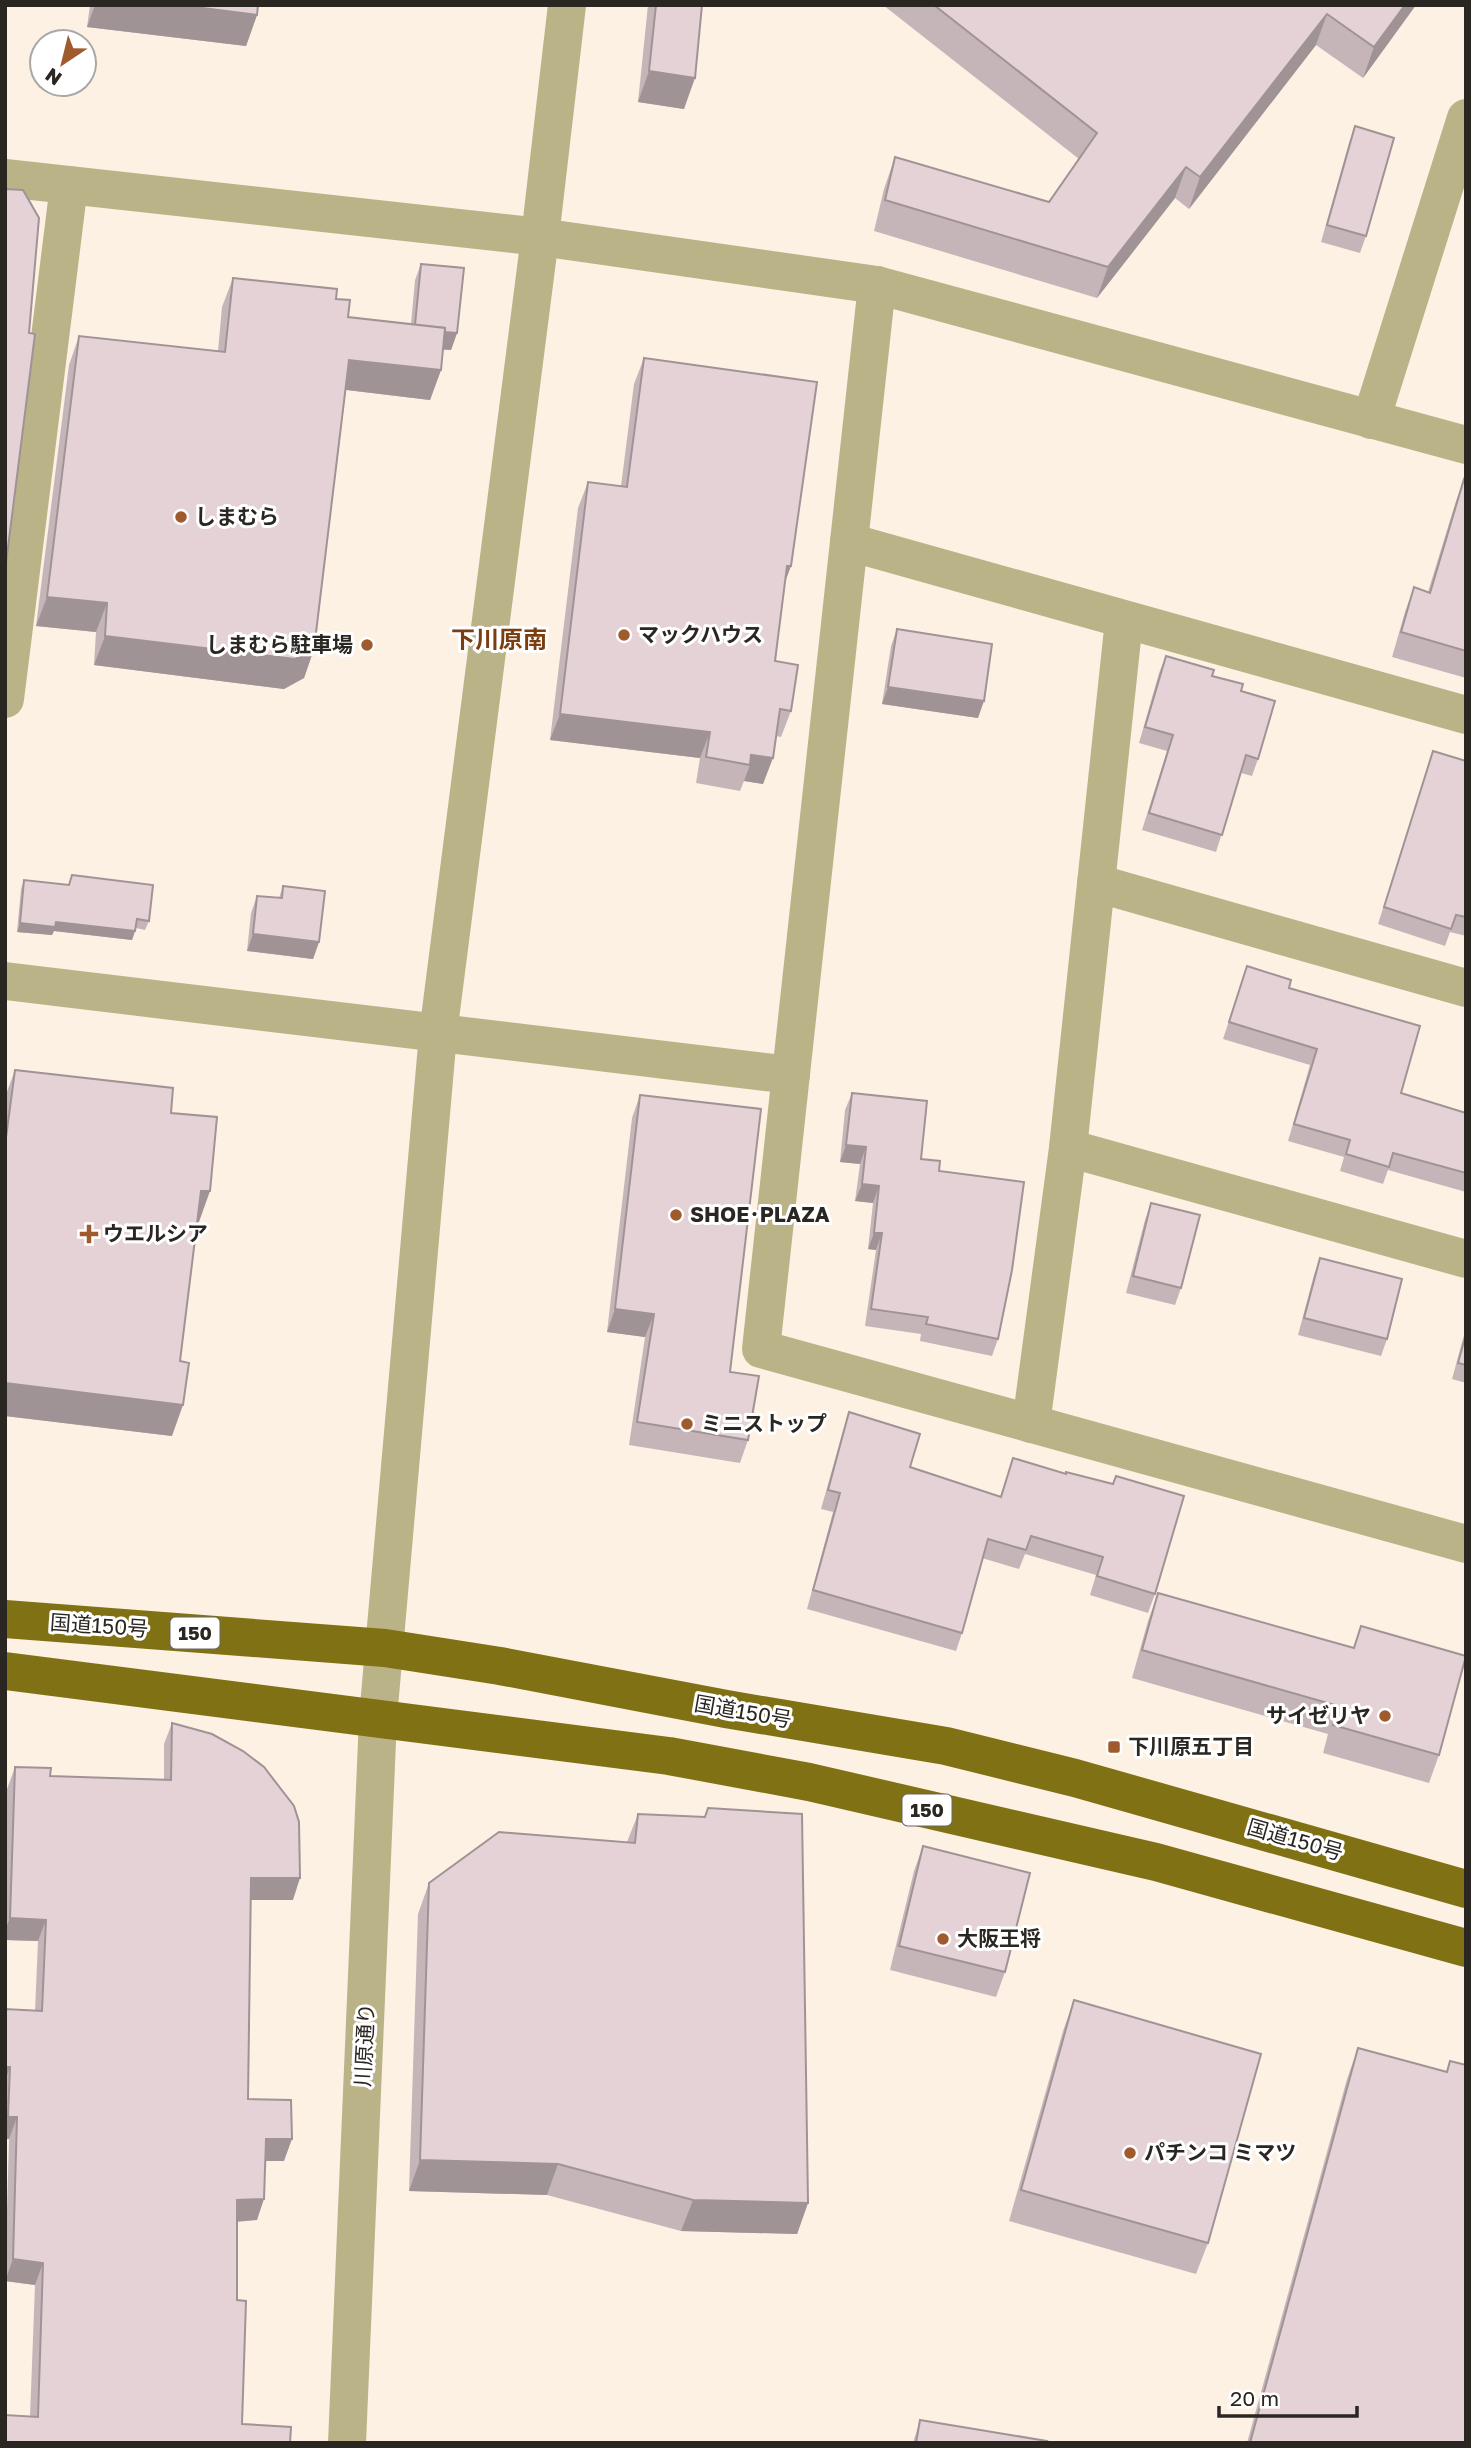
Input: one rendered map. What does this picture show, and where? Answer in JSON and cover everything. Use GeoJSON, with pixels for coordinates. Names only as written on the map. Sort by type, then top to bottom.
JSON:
{"type":"FeatureCollection","features":[{"type":"Feature","properties":{"kind":"highway","name":"国道150号"},"geometry":{"type":"LineString","coordinates":[[5,1619],[385,1648],[946,1746],[1075,1778],[1466,1889]]}},
{"type":"Feature","properties":{"kind":"highway","name":"150"},"geometry":{"type":"LineString","coordinates":[[5,1671],[669,1756],[808,1782],[1156,1863],[1466,1948]]}},
{"type":"Feature","properties":{"kind":"street","name":"川原通り"},"geometry":{"type":"LineString","coordinates":[[347,2443],[378,1718],[438,1034],[567,5]]}},
{"type":"Feature","properties":{"kind":"street"},"geometry":{"type":"LineString","coordinates":[[1371,420],[1459,165],[1466,118]]}},
{"type":"Feature","properties":{"kind":"street"},"geometry":{"type":"LineString","coordinates":[[5,178],[540,237],[877,285],[1466,446]]}},
{"type":"Feature","properties":{"kind":"street"},"geometry":{"type":"LineString","coordinates":[[5,699],[69,185]]}},
{"type":"Feature","properties":{"kind":"street"},"geometry":{"type":"LineString","coordinates":[[877,285],[761,1349],[1466,1544]]}},
{"type":"Feature","properties":{"kind":"street"},"geometry":{"type":"LineString","coordinates":[[849,542],[1466,715]]}},
{"type":"Feature","properties":{"kind":"street"},"geometry":{"type":"LineString","coordinates":[[1031,1423],[1068,1148],[1124,620]]}},
{"type":"Feature","properties":{"kind":"street"},"geometry":{"type":"LineString","coordinates":[[1096,883],[1466,988]]}},
{"type":"Feature","properties":{"kind":"street"},"geometry":{"type":"LineString","coordinates":[[5,981],[791,1075]]}},
{"type":"Feature","properties":{"kind":"street"},"geometry":{"type":"LineString","coordinates":[[1068,1148],[1466,1259]]}},
{"type":"Feature","properties":{"kind":"building"},"geometry":{"type":"Polygon","coordinates":[[[179,5],[258,5],[257,15],[179,5]]]}},
{"type":"Feature","properties":{"kind":"building"},"geometry":{"type":"Polygon","coordinates":[[[656,5],[702,5],[695,78],[649,71],[656,5]]]}},
{"type":"Feature","properties":{"kind":"building"},"geometry":{"type":"Polygon","coordinates":[[[934,5],[1405,5],[1374,47],[1327,14],[1200,177],[1186,167],[1108,267],[885,200],[895,157],[1049,202],[1097,133],[934,5]]]}},
{"type":"Feature","properties":{"kind":"building"},"geometry":{"type":"Polygon","coordinates":[[[1355,126],[1394,138],[1366,236],[1327,225],[1355,126]]]}},
{"type":"Feature","properties":{"kind":"building"},"geometry":{"type":"Polygon","coordinates":[[[5,189],[23,190],[39,218],[29,333],[35,334],[5,571],[5,189]]]}},
{"type":"Feature","properties":{"kind":"building"},"geometry":{"type":"Polygon","coordinates":[[[421,264],[464,268],[457,333],[445,332],[445,328],[415,325],[421,264]]]}},
{"type":"Feature","properties":{"kind":"building"},"geometry":{"type":"Polygon","coordinates":[[[233,278],[337,289],[336,299],[350,300],[348,317],[445,328],[441,370],[349,360],[314,649],[295,659],[105,636],[107,603],[47,597],[79,336],[225,352],[233,278]]]}},
{"type":"Feature","properties":{"kind":"building"},"geometry":{"type":"Polygon","coordinates":[[[644,358],[817,382],[791,566],[787,566],[775,661],[798,665],[791,711],[780,709],[773,758],[751,755],[750,765],[706,757],[710,732],[560,714],[588,482],[627,487],[644,358]]]}},
{"type":"Feature","properties":{"kind":"building"},"geometry":{"type":"Polygon","coordinates":[[[1464,479],[1466,651],[1401,632],[1414,587],[1430,593],[1464,479]]]}},
{"type":"Feature","properties":{"kind":"building"},"geometry":{"type":"Polygon","coordinates":[[[897,629],[992,644],[984,701],[888,687],[897,629]]]}},
{"type":"Feature","properties":{"kind":"building"},"geometry":{"type":"Polygon","coordinates":[[[1166,656],[1214,670],[1212,676],[1243,684],[1241,691],[1275,701],[1258,759],[1246,755],[1222,835],[1149,813],[1173,735],[1145,727],[1166,656]]]}},
{"type":"Feature","properties":{"kind":"building"},"geometry":{"type":"Polygon","coordinates":[[[1433,751],[1466,761],[1466,917],[1456,915],[1451,929],[1384,907],[1433,751]]]}},
{"type":"Feature","properties":{"kind":"building"},"geometry":{"type":"Polygon","coordinates":[[[72,875],[153,885],[149,921],[137,919],[135,931],[56,922],[55,927],[20,923],[24,880],[69,885],[72,875]]]}},
{"type":"Feature","properties":{"kind":"building"},"geometry":{"type":"Polygon","coordinates":[[[283,886],[325,891],[319,942],[253,934],[257,896],[282,898],[283,886]]]}},
{"type":"Feature","properties":{"kind":"building"},"geometry":{"type":"Polygon","coordinates":[[[1247,966],[1291,980],[1289,988],[1420,1026],[1401,1093],[1466,1113],[1466,1173],[1393,1153],[1389,1167],[1346,1154],[1350,1140],[1294,1124],[1317,1049],[1229,1022],[1247,966]]]}},
{"type":"Feature","properties":{"kind":"building"},"geometry":{"type":"Polygon","coordinates":[[[15,1070],[173,1088],[171,1113],[217,1117],[210,1191],[201,1191],[180,1361],[189,1363],[183,1405],[5,1383],[5,1145],[15,1070]]]}},
{"type":"Feature","properties":{"kind":"building"},"geometry":{"type":"Polygon","coordinates":[[[852,1093],[927,1101],[921,1159],[940,1161],[939,1171],[1024,1182],[1012,1270],[998,1339],[926,1324],[928,1317],[871,1309],[882,1233],[874,1233],[879,1186],[862,1184],[866,1147],[846,1145],[852,1093]]]}},
{"type":"Feature","properties":{"kind":"building"},"geometry":{"type":"Polygon","coordinates":[[[640,1095],[761,1109],[730,1372],[759,1376],[748,1440],[637,1422],[654,1314],[615,1309],[640,1095]]]}},
{"type":"Feature","properties":{"kind":"building"},"geometry":{"type":"Polygon","coordinates":[[[1151,1203],[1200,1215],[1181,1288],[1133,1276],[1151,1203]]]}},
{"type":"Feature","properties":{"kind":"building"},"geometry":{"type":"Polygon","coordinates":[[[1320,1258],[1402,1279],[1387,1339],[1304,1318],[1320,1258]]]}},
{"type":"Feature","properties":{"kind":"building"},"geometry":{"type":"Polygon","coordinates":[[[1466,1334],[1466,1365],[1458,1363],[1466,1334]]]}},
{"type":"Feature","properties":{"kind":"building"},"geometry":{"type":"Polygon","coordinates":[[[849,1412],[920,1434],[910,1467],[1001,1497],[1013,1458],[1066,1474],[1113,1484],[1116,1476],[1184,1496],[1155,1594],[1097,1576],[1103,1557],[1031,1536],[1026,1550],[988,1539],[962,1633],[813,1590],[840,1493],[828,1490],[849,1412]]]}},
{"type":"Feature","properties":{"kind":"building"},"geometry":{"type":"Polygon","coordinates":[[[1158,1593],[1354,1648],[1361,1626],[1466,1656],[1439,1755],[1333,1725],[1338,1706],[1142,1650],[1158,1593]]]}},
{"type":"Feature","properties":{"kind":"building"},"geometry":{"type":"Polygon","coordinates":[[[172,1723],[212,1734],[243,1751],[264,1767],[294,1806],[299,1822],[300,1878],[251,1878],[248,2099],[291,2100],[292,2139],[266,2139],[264,2199],[237,2200],[237,2300],[246,2301],[242,2424],[291,2427],[290,2443],[5,2443],[5,2415],[38,2417],[43,2263],[13,2259],[17,2117],[8,2117],[10,2067],[5,2067],[5,2009],[42,2011],[46,1920],[10,1918],[15,1767],[51,1768],[50,1776],[171,1780],[172,1723]]]}},
{"type":"Feature","properties":{"kind":"building"},"geometry":{"type":"Polygon","coordinates":[[[708,1808],[802,1814],[808,2203],[693,2200],[558,2164],[420,2160],[429,1883],[499,1832],[635,1843],[638,1814],[705,1817],[708,1808]]]}},
{"type":"Feature","properties":{"kind":"building"},"geometry":{"type":"Polygon","coordinates":[[[923,1846],[1030,1873],[1005,1972],[899,1946],[923,1846]]]}},
{"type":"Feature","properties":{"kind":"building","name":"パチンコ ミマツ"},"geometry":{"type":"Polygon","coordinates":[[[1074,2000],[1261,2054],[1208,2243],[1021,2190],[1074,2000]]]}},
{"type":"Feature","properties":{"kind":"building"},"geometry":{"type":"Polygon","coordinates":[[[1358,2048],[1447,2072],[1450,2061],[1466,2065],[1466,2443],[1250,2443],[1358,2048]]]}},
{"type":"Feature","properties":{"kind":"building"},"geometry":{"type":"Polygon","coordinates":[[[920,2420],[1047,2441],[916,2443],[920,2420]]]}},
{"type":"Feature","properties":{"kind":"place","name":"しまむら"},"geometry":{"type":"Point","coordinates":[181,517]}},
{"type":"Feature","properties":{"kind":"place","name":"マックハウス"},"geometry":{"type":"Point","coordinates":[624,635]}},
{"type":"Feature","properties":{"kind":"place","name":"しまむら駐車場"},"geometry":{"type":"Point","coordinates":[367,645]}},
{"type":"Feature","properties":{"kind":"place","name":"SHOE･PLAZA"},"geometry":{"type":"Point","coordinates":[676,1215]}},
{"type":"Feature","properties":{"kind":"place","name":"ウエルシア"},"geometry":{"type":"Point","coordinates":[89,1234]}},
{"type":"Feature","properties":{"kind":"place","name":"ミニストップ"},"geometry":{"type":"Point","coordinates":[687,1424]}},
{"type":"Feature","properties":{"kind":"place","name":"サイゼリヤ"},"geometry":{"type":"Point","coordinates":[1385,1716]}},
{"type":"Feature","properties":{"kind":"place","name":"下川原五丁目"},"geometry":{"type":"Point","coordinates":[1114,1747]}},
{"type":"Feature","properties":{"kind":"place","name":"大阪王将"},"geometry":{"type":"Point","coordinates":[943,1939]}},
{"type":"Feature","properties":{"kind":"place","name":"パチンコ ミマツ"},"geometry":{"type":"Point","coordinates":[1130,2153]}},
{"type":"Feature","properties":{"kind":"district","name":"下川原南"},"geometry":{"type":"Point","coordinates":[499,640]}}]}
